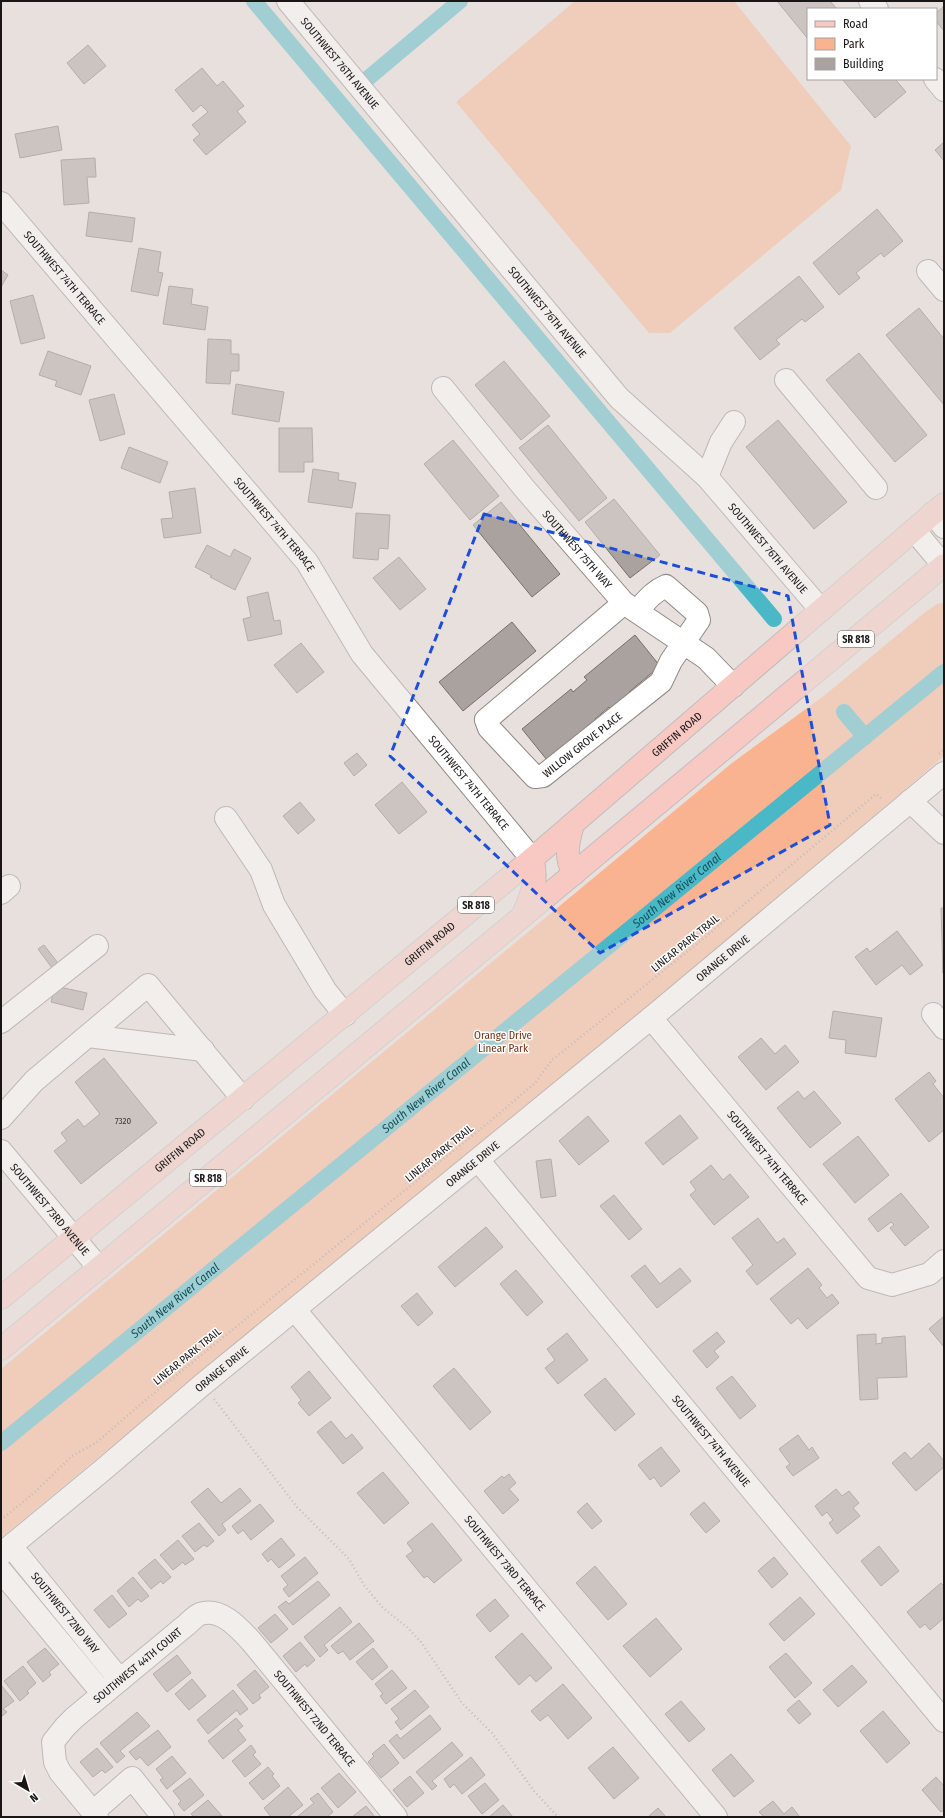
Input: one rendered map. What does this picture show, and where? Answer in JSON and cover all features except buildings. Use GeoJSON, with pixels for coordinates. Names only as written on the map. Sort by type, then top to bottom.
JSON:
{"type":"FeatureCollection","features":[{"type":"Feature","properties":{"kind":"main road","name":"GRIFFIN ROAD"},"geometry":{"type":"LineString","coordinates":[[1,1298],[573,824],[914,530],[940,515]]}},
{"type":"Feature","properties":{"kind":"main road","name":"SR 818"},"geometry":{"type":"LineString","coordinates":[[1,1349],[522,918],[944,565]]}},
{"type":"Feature","properties":{"kind":"main road"},"geometry":{"type":"LineString","coordinates":[[573,824],[567,845],[567,855],[569,866],[574,874]]}},
{"type":"Feature","properties":{"kind":"main road"},"geometry":{"type":"LineString","coordinates":[[522,918],[532,896],[535,880],[535,868],[532,858]]}},
{"type":"Feature","properties":{"kind":"street","name":"SOUTHWEST 76TH AVENUE"},"geometry":{"type":"LineString","coordinates":[[288,1],[619,398],[706,477],[821,610]]}},
{"type":"Feature","properties":{"kind":"street"},"geometry":{"type":"LineString","coordinates":[[936,80],[944,90]]}},
{"type":"Feature","properties":{"kind":"street","name":"SOUTHWEST 74TH TERRACE"},"geometry":{"type":"LineString","coordinates":[[1,203],[307,562],[362,654],[532,858]]}},
{"type":"Feature","properties":{"kind":"street"},"geometry":{"type":"LineString","coordinates":[[928,271],[944,290]]}},
{"type":"Feature","properties":{"kind":"street"},"geometry":{"type":"LineString","coordinates":[[786,380],[876,488]]}},
{"type":"Feature","properties":{"kind":"street","name":"SOUTHWEST 75TH WAY"},"geometry":{"type":"LineString","coordinates":[[443,388],[524,488],[631,607],[706,658],[733,686]]}},
{"type":"Feature","properties":{"kind":"street"},"geometry":{"type":"LineString","coordinates":[[706,477],[722,442],[734,422]]}},
{"type":"Feature","properties":{"kind":"street"},"geometry":{"type":"LineString","coordinates":[[914,530],[944,565]]}},
{"type":"Feature","properties":{"kind":"street","name":"WILLOW GROVE PLACE"},"geometry":{"type":"LineString","coordinates":[[666,586],[698,613],[699,620],[682,643],[661,682],[542,776],[535,777],[489,728],[486,720],[631,607],[645,602],[660,588],[666,586]]}},
{"type":"Feature","properties":{"kind":"street","name":"ORANGE DRIVE"},"geometry":{"type":"LineString","coordinates":[[6,1550],[104,1470],[202,1385],[651,1018],[944,773]]}},
{"type":"Feature","properties":{"kind":"street"},"geometry":{"type":"LineString","coordinates":[[910,801],[944,833]]}},
{"type":"Feature","properties":{"kind":"street"},"geometry":{"type":"LineString","coordinates":[[226,818],[261,870],[277,910],[325,990],[345,1014]]}},
{"type":"Feature","properties":{"kind":"street"},"geometry":{"type":"LineString","coordinates":[[1,1022],[97,946]]}},
{"type":"Feature","properties":{"kind":"street"},"geometry":{"type":"LineString","coordinates":[[1,1118],[34,1081],[148,985],[243,1099]]}},
{"type":"Feature","properties":{"kind":"street","name":"SOUTHWEST 74TH TERRACE"},"geometry":{"type":"LineString","coordinates":[[651,1018],[868,1278],[892,1285],[928,1274],[944,1261]]}},
{"type":"Feature","properties":{"kind":"street"},"geometry":{"type":"LineString","coordinates":[[88,1036],[203,1050]]}},
{"type":"Feature","properties":{"kind":"street","name":"SOUTHWEST 73RD AVENUE"},"geometry":{"type":"LineString","coordinates":[[1,1151],[99,1268]]}},
{"type":"Feature","properties":{"kind":"street","name":"SOUTHWEST 74TH AVENUE"},"geometry":{"type":"LineString","coordinates":[[478,1160],[944,1721]]}},
{"type":"Feature","properties":{"kind":"street","name":"SOUTHWEST 73RD TERRACE"},"geometry":{"type":"LineString","coordinates":[[295,1310],[716,1817]]}},
{"type":"Feature","properties":{"kind":"street","name":"SOUTHWEST 72ND WAY"},"geometry":{"type":"LineString","coordinates":[[6,1550],[120,1680]]}},
{"type":"Feature","properties":{"kind":"street","name":"SOUTHWEST 72ND WAY"},"geometry":{"type":"LineString","coordinates":[[1,1571],[103,1694]]}},
{"type":"Feature","properties":{"kind":"street","name":"SOUTHWEST 44TH COURT"},"geometry":{"type":"LineString","coordinates":[[95,1814],[60,1772],[55,1762],[53,1742],[65,1727],[200,1614],[213,1613],[231,1621]]}},
{"type":"Feature","properties":{"kind":"street","name":"SOUTHWEST 72ND TERRACE"},"geometry":{"type":"LineString","coordinates":[[231,1621],[256,1647],[396,1817]]}},
{"type":"Feature","properties":{"kind":"street"},"geometry":{"type":"LineString","coordinates":[[95,1814],[132,1778],[163,1817]]}},
{"type":"Feature","properties":{"kind":"path","name":"LINEAR PARK TRAIL"},"geometry":{"type":"LineString","coordinates":[[1,1520],[35,1492],[72,1456],[97,1442],[142,1402],[488,1123],[535,1083],[552,1060],[698,943],[876,794],[880,797]]}},
{"type":"Feature","properties":{"kind":"path"},"geometry":{"type":"LineString","coordinates":[[209,1393],[297,1506],[349,1560],[364,1585],[382,1607],[408,1628],[421,1642],[462,1703],[492,1734],[521,1771],[534,1791],[558,1817]]}},
{"type":"Feature","properties":{"kind":"highlighted area"},"geometry":{"type":"Polygon","coordinates":[[[484,514],[788,596],[830,825],[600,953],[390,756],[484,514]]]}},
{"type":"Feature","properties":{"kind":"green space"},"geometry":{"type":"Polygon","coordinates":[[[575,1],[734,1],[851,146],[841,190],[670,333],[649,333],[456,102],[575,1]]]}},
{"type":"Feature","properties":{"kind":"green space","name":"Orange Drive Linear Park"},"geometry":{"type":"Polygon","coordinates":[[[944,603],[944,756],[711,956],[288,1306],[163,1404],[1,1538],[1,1369],[732,763],[825,695],[924,613],[937,604],[944,603]]]}},
{"type":"Feature","properties":{"kind":"waterway"},"geometry":{"type":"LineString","coordinates":[[254,1],[774,619]]}},
{"type":"Feature","properties":{"kind":"waterway"},"geometry":{"type":"LineString","coordinates":[[366,80],[460,1]]}},
{"type":"Feature","properties":{"kind":"waterway","name":"South New River Canal"},"geometry":{"type":"LineString","coordinates":[[1,1443],[944,672]]}},
{"type":"Feature","properties":{"kind":"waterway"},"geometry":{"type":"LineString","coordinates":[[844,712],[865,737]]}}]}
